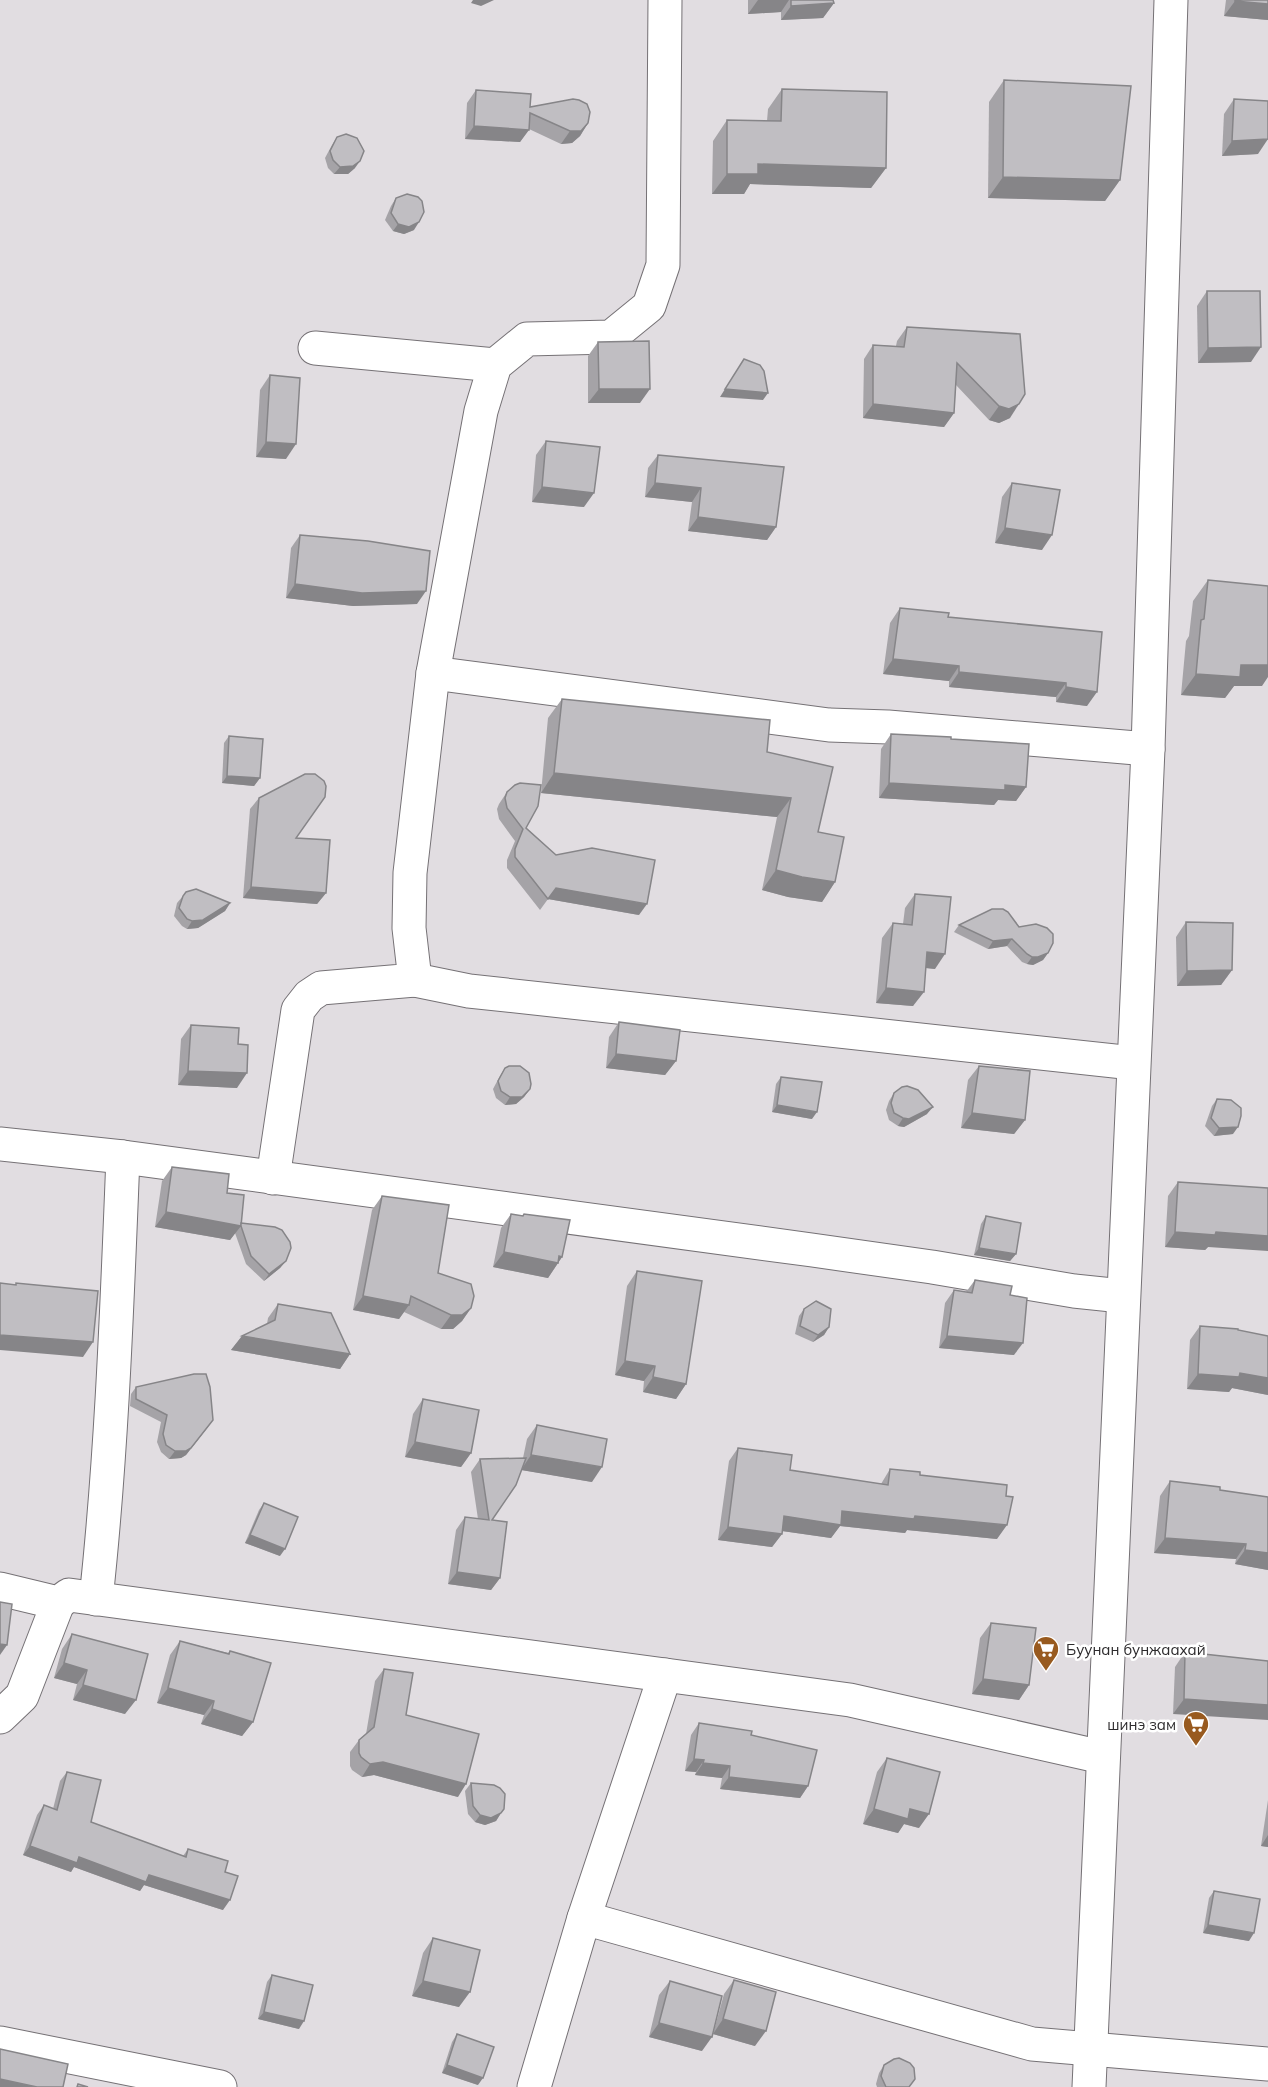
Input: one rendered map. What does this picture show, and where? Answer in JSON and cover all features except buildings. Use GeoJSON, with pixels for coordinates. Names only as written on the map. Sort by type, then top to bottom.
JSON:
{"type":"FeatureCollection","features":[{"type":"Feature","properties":{"kind":"street"},"geometry":{"type":"LineString","coordinates":[[415,980],[409,928],[410,873],[433,673],[481,411],[495,365],[527,339],[612,338],[649,306],[663,265],[665,0]]}},
{"type":"Feature","properties":{"kind":"street"},"geometry":{"type":"LineString","coordinates":[[1089,2087],[1122,1296],[1148,749],[1171,0]]}},
{"type":"Feature","properties":{"kind":"street"},"geometry":{"type":"LineString","coordinates":[[315,348],[495,365]]}},
{"type":"Feature","properties":{"kind":"street"},"geometry":{"type":"LineString","coordinates":[[433,673],[829,725],[888,727],[1148,749]]}},
{"type":"Feature","properties":{"kind":"street"},"geometry":{"type":"LineString","coordinates":[[273,1178],[298,1010],[309,996],[321,988],[415,980],[469,991],[1133,1063]]}},
{"type":"Feature","properties":{"kind":"street"},"geometry":{"type":"LineString","coordinates":[[0,1144],[123,1157],[800,1248],[1074,1291],[1122,1296]]}},
{"type":"Feature","properties":{"kind":"street"},"geometry":{"type":"LineString","coordinates":[[96,1599],[116,1341],[123,1157]]}},
{"type":"Feature","properties":{"kind":"street"},"geometry":{"type":"LineString","coordinates":[[0,1589],[58,1603]]}},
{"type":"Feature","properties":{"kind":"street"},"geometry":{"type":"LineString","coordinates":[[0,1717],[22,1696],[58,1603],[69,1595],[850,1700],[1102,1757]]}},
{"type":"Feature","properties":{"kind":"street"},"geometry":{"type":"LineString","coordinates":[[534,2087],[584,1918],[665,1675]]}},
{"type":"Feature","properties":{"kind":"street"},"geometry":{"type":"LineString","coordinates":[[584,1918],[1032,2044],[1268,2064]]}},
{"type":"Feature","properties":{"kind":"street"},"geometry":{"type":"LineString","coordinates":[[0,2043],[220,2087]]}},
{"type":"Feature","properties":{"kind":"place","name":"Буунан бунжаахай"},"geometry":{"type":"Point","coordinates":[1046,1672]}},
{"type":"Feature","properties":{"kind":"place","name":"шинэ зам"},"geometry":{"type":"Point","coordinates":[1196,1747]}}]}
